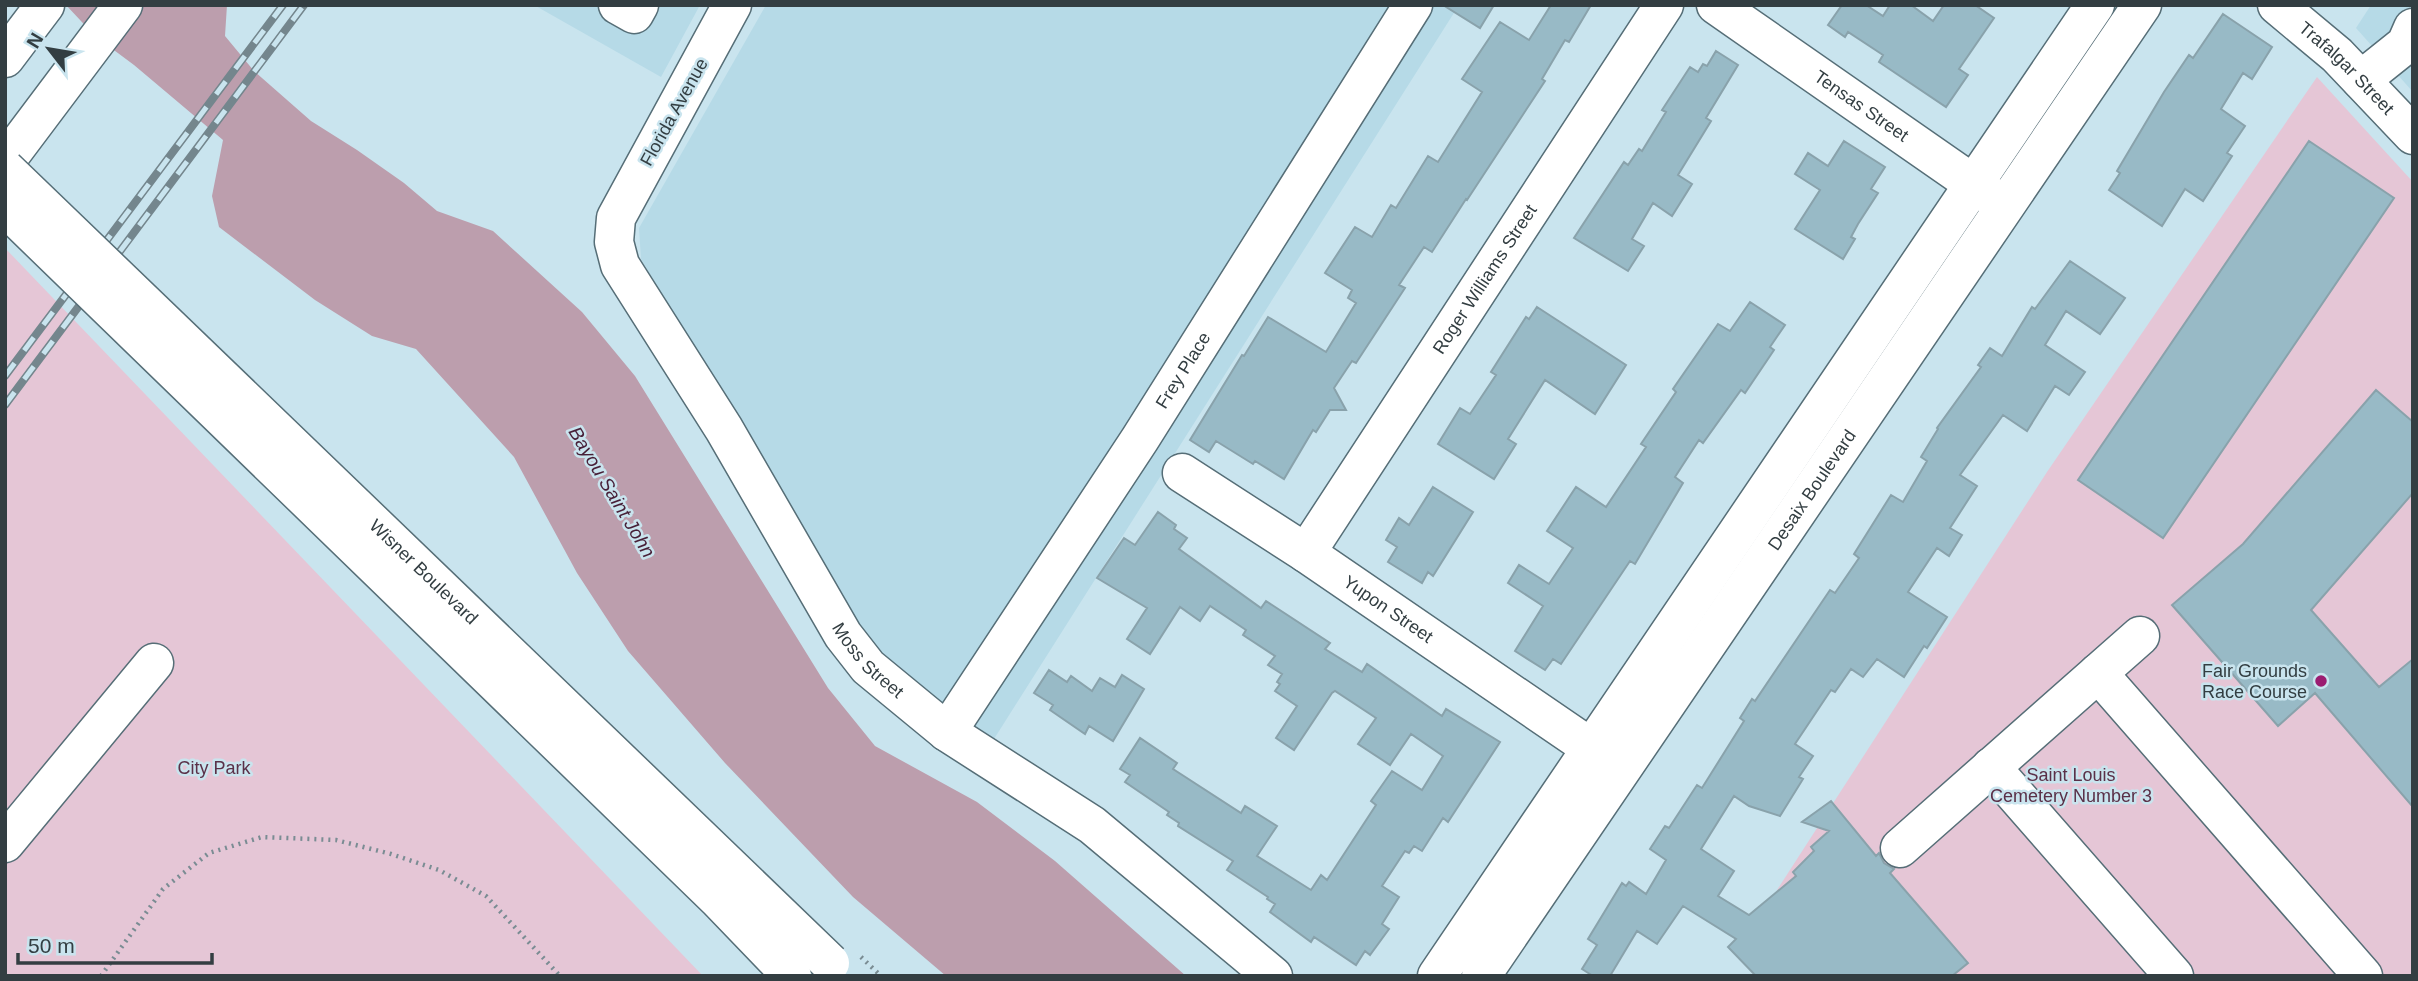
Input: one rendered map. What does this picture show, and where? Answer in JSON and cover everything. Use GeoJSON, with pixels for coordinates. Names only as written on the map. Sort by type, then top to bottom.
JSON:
{"type":"FeatureCollection","features":[{"type":"Feature","properties":{"kind":"main road"},"geometry":{"type":"LineString","coordinates":[[5,162],[123,5]]}},
{"type":"Feature","properties":{"kind":"main road"},"geometry":{"type":"LineString","coordinates":[[618,5],[634,14],[639,5]]}},
{"type":"Feature","properties":{"kind":"main road","name":"Florida Avenue"},"geometry":{"type":"LineString","coordinates":[[615,218],[732,5]]}},
{"type":"Feature","properties":{"kind":"main road","name":"Frey Place"},"geometry":{"type":"LineString","coordinates":[[947,732],[1140,439],[1413,5]]}},
{"type":"Feature","properties":{"kind":"main road","name":"Roger Williams Street"},"geometry":{"type":"LineString","coordinates":[[1306,553],[1664,5]]}},
{"type":"Feature","properties":{"kind":"main road","name":"Tensas Street"},"geometry":{"type":"LineString","coordinates":[[1716,5],[2006,206]]}},
{"type":"Feature","properties":{"kind":"main road"},"geometry":{"type":"LineString","coordinates":[[1437,976],[2095,5]]}},
{"type":"Feature","properties":{"kind":"main road","name":"Desaix Boulevard"},"geometry":{"type":"LineString","coordinates":[[1481,976],[2142,5]]}},
{"type":"Feature","properties":{"kind":"main road","name":"Trafalgar Street"},"geometry":{"type":"LineString","coordinates":[[2277,5],[2337,55],[2413,135]]}},
{"type":"Feature","properties":{"kind":"main road"},"geometry":{"type":"LineString","coordinates":[[5,58],[37,16]]}},
{"type":"Feature","properties":{"kind":"main road"},"geometry":{"type":"LineString","coordinates":[[2361,80],[2406,44],[2413,28]]}},
{"type":"Feature","properties":{"kind":"main road","name":"Wisner Boulevard"},"geometry":{"type":"LineString","coordinates":[[5,169],[836,969]]}},
{"type":"Feature","properties":{"kind":"main road","name":"Wisner Boulevard"},"geometry":{"type":"LineString","coordinates":[[5,207],[708,889],[792,976]]}},
{"type":"Feature","properties":{"kind":"main road","name":"Moss Street"},"geometry":{"type":"LineString","coordinates":[[615,218],[614,242],[620,265],[724,429],[843,635],[868,667],[947,732],[1092,825],[1273,976]]}},
{"type":"Feature","properties":{"kind":"main road","name":"Yupon Street"},"geometry":{"type":"LineString","coordinates":[[1182,473],[1306,553],[1622,769]]}},
{"type":"Feature","properties":{"kind":"main road"},"geometry":{"type":"LineString","coordinates":[[1900,848],[2140,636]]}},
{"type":"Feature","properties":{"kind":"main road"},"geometry":{"type":"LineString","coordinates":[[5,843],[154,663]]}},
{"type":"Feature","properties":{"kind":"main road"},"geometry":{"type":"LineString","coordinates":[[2098,673],[2353,972]]}},
{"type":"Feature","properties":{"kind":"main road"},"geometry":{"type":"LineString","coordinates":[[1991,767],[2174,976]]}},
{"type":"Feature","properties":{"kind":"path"},"geometry":{"type":"LineString","coordinates":[[102,976],[163,889],[209,853],[262,837],[336,840],[391,853],[439,870],[486,896],[560,976]]}},
{"type":"Feature","properties":{"kind":"shaded area"},"geometry":{"type":"Polygon","coordinates":[[[534,5],[700,5],[661,77],[534,5]]]}},
{"type":"Feature","properties":{"kind":"shaded area"},"geometry":{"type":"Polygon","coordinates":[[[766,5],[1459,5],[994,739],[908,685],[865,640],[641,259],[639,228],[766,5]]]}},
{"type":"Feature","properties":{"kind":"shaded area"},"geometry":{"type":"Polygon","coordinates":[[[2371,5],[2413,5],[2413,92],[2356,28],[2371,5]]]}},
{"type":"Feature","properties":{"kind":"green space","name":"Saint Louis Cemetery Number 3"},"geometry":{"type":"Polygon","coordinates":[[[2317,77],[2413,182],[2413,976],[1855,976],[1777,890],[2047,472],[2317,77]]]}},
{"type":"Feature","properties":{"kind":"green space","name":"City Park"},"geometry":{"type":"Polygon","coordinates":[[[5,248],[703,976],[5,976],[5,248]]]}},
{"type":"Feature","properties":{"kind":"water","name":"Bayou Saint John"},"geometry":{"type":"Polygon","coordinates":[[[66,5],[227,5],[225,36],[254,71],[311,121],[404,183],[437,211],[493,231],[582,312],[635,376],[828,688],[875,746],[977,802],[1055,861],[1186,976],[946,976],[853,897],[725,763],[628,651],[577,573],[514,457],[416,349],[372,336],[315,300],[219,227],[212,196],[223,140],[95,36],[66,5]]]}},
{"type":"Feature","properties":{"kind":"building"},"geometry":{"type":"Polygon","coordinates":[[[1443,5],[1494,5],[1480,28],[1443,5]]]}},
{"type":"Feature","properties":{"kind":"building"},"geometry":{"type":"Polygon","coordinates":[[[1551,5],[1591,5],[1569,42],[1565,40],[1542,79],[1545,81],[1467,200],[1432,252],[1424,247],[1399,285],[1405,288],[1356,363],[1352,361],[1334,388],[1346,410],[1330,410],[1316,432],[1313,430],[1284,479],[1216,441],[1209,452],[1190,440],[1268,317],[1326,352],[1356,303],[1348,298],[1352,290],[1325,273],[1355,227],[1372,237],[1391,205],[1396,208],[1428,156],[1438,162],[1482,92],[1462,79],[1500,22],[1529,40],[1551,5]]]}},
{"type":"Feature","properties":{"kind":"building"},"geometry":{"type":"Polygon","coordinates":[[[1842,5],[1866,5],[1883,16],[1890,5],[1911,5],[1933,21],[1944,5],[1975,5],[1994,18],[1959,69],[1968,75],[1946,107],[1879,62],[1883,55],[1848,32],[1845,37],[1828,25],[1842,5]]]}},
{"type":"Feature","properties":{"kind":"building"},"geometry":{"type":"Polygon","coordinates":[[[2223,14],[2272,47],[2252,79],[2243,73],[2221,109],[2245,126],[2227,153],[2232,156],[2203,201],[2185,189],[2162,226],[2109,190],[2120,173],[2117,171],[2164,92],[2189,55],[2193,58],[2223,14]]]}},
{"type":"Feature","properties":{"kind":"building"},"geometry":{"type":"Polygon","coordinates":[[[1716,51],[1738,65],[1706,118],[1711,121],[1678,175],[1692,184],[1672,216],[1653,203],[1632,239],[1644,246],[1628,271],[1574,238],[1624,162],[1628,165],[1639,149],[1642,151],[1666,112],[1662,110],[1690,67],[1698,72],[1703,64],[1707,66],[1716,51]]]}},
{"type":"Feature","properties":{"kind":"building"},"geometry":{"type":"Polygon","coordinates":[[[1844,141],[1885,167],[1871,189],[1878,193],[1851,237],[1855,239],[1843,259],[1795,229],[1820,190],[1795,174],[1808,153],[1828,166],[1844,141]]]}},
{"type":"Feature","properties":{"kind":"building"},"geometry":{"type":"Polygon","coordinates":[[[2309,141],[2394,198],[2163,538],[2078,480],[2309,141]]]}},
{"type":"Feature","properties":{"kind":"building"},"geometry":{"type":"Polygon","coordinates":[[[2070,261],[2125,298],[2100,334],[2066,311],[2045,345],[2085,372],[2069,395],[2055,386],[2027,431],[2003,415],[1960,475],[1977,486],[1950,528],[1962,535],[1949,556],[1937,548],[1908,592],[1947,617],[1904,677],[1877,659],[1863,677],[1851,669],[1835,692],[1831,690],[1795,744],[1813,756],[1799,777],[1803,779],[1780,816],[1749,806],[1734,796],[1701,849],[1734,871],[1718,896],[1749,915],[1796,876],[1793,872],[1814,851],[1811,847],[1829,831],[1802,822],[1831,801],[1876,856],[1879,853],[1884,863],[1894,869],[1890,873],[1968,963],[1952,976],[1756,976],[1728,947],[1736,939],[1683,906],[1657,944],[1637,931],[1610,976],[1593,976],[1582,969],[1597,945],[1588,939],[1622,883],[1626,886],[1629,882],[1646,894],[1666,860],[1650,849],[1665,826],[1669,828],[1697,785],[1702,788],[1744,721],[1740,718],[1752,699],[1755,701],[1830,590],[1835,593],[1859,558],[1854,554],[1891,495],[1903,502],[1927,461],[1921,457],[1937,428],[1981,367],[1978,365],[1990,348],[2002,356],[2032,307],[2035,309],[2070,261]]]}},
{"type":"Feature","properties":{"kind":"building"},"geometry":{"type":"Polygon","coordinates":[[[1750,302],[1785,325],[1770,347],[1774,350],[1745,393],[1741,390],[1703,443],[1699,440],[1675,477],[1683,483],[1635,564],[1630,561],[1561,664],[1553,659],[1545,670],[1515,651],[1543,606],[1508,583],[1519,565],[1549,584],[1573,548],[1547,531],[1576,487],[1606,507],[1646,447],[1641,444],[1676,392],[1673,389],[1718,324],[1730,331],[1750,302]]]}},
{"type":"Feature","properties":{"kind":"building"},"geometry":{"type":"Polygon","coordinates":[[[1537,307],[1626,365],[1595,414],[1545,380],[1508,439],[1516,444],[1494,479],[1438,444],[1460,408],[1470,414],[1496,375],[1491,372],[1526,317],[1529,319],[1537,307]]]}},
{"type":"Feature","properties":{"kind":"building"},"geometry":{"type":"Polygon","coordinates":[[[2376,390],[2413,422],[2413,493],[2311,610],[2379,687],[2413,659],[2413,807],[2315,693],[2278,726],[2172,605],[2243,544],[2376,390]]]}},
{"type":"Feature","properties":{"kind":"building"},"geometry":{"type":"Polygon","coordinates":[[[1433,487],[1473,512],[1433,576],[1428,572],[1422,583],[1388,562],[1397,547],[1386,540],[1399,518],[1409,525],[1433,487]]]}},
{"type":"Feature","properties":{"kind":"building"},"geometry":{"type":"Polygon","coordinates":[[[1158,512],[1176,525],[1174,529],[1187,538],[1179,549],[1261,608],[1266,601],[1330,643],[1325,649],[1362,672],[1367,664],[1442,716],[1446,709],[1500,742],[1448,822],[1443,818],[1422,851],[1414,846],[1409,853],[1405,851],[1382,886],[1399,897],[1382,924],[1389,929],[1370,955],[1365,951],[1356,965],[1314,937],[1311,942],[1270,912],[1275,904],[1267,899],[1268,897],[1227,870],[1233,861],[1178,826],[1179,823],[1167,815],[1169,812],[1125,782],[1130,775],[1120,769],[1140,738],[1177,763],[1173,769],[1241,813],[1245,806],[1277,826],[1257,856],[1311,890],[1321,875],[1327,880],[1376,805],[1371,801],[1392,771],[1422,790],[1443,756],[1411,734],[1390,765],[1358,744],[1376,718],[1335,691],[1294,750],[1276,738],[1297,706],[1275,691],[1282,674],[1268,665],[1275,656],[1243,635],[1246,630],[1210,606],[1200,621],[1180,607],[1150,654],[1127,639],[1147,608],[1097,578],[1124,538],[1135,545],[1158,512]]]}},
{"type":"Feature","properties":{"kind":"building"},"geometry":{"type":"Polygon","coordinates":[[[1049,670],[1067,682],[1071,676],[1092,691],[1100,678],[1115,687],[1122,675],[1144,689],[1113,741],[1089,726],[1085,734],[1050,710],[1053,705],[1034,693],[1049,670]]]}},
{"type":"Feature","properties":{"kind":"railway"},"geometry":{"type":"LineString","coordinates":[[5,376],[283,5]]}},
{"type":"Feature","properties":{"kind":"railway"},"geometry":{"type":"LineString","coordinates":[[5,405],[304,5]]}},
{"type":"Feature","properties":{"kind":"place","name":"Fair Grounds Race Course"},"geometry":{"type":"Point","coordinates":[2321,681]}}]}
